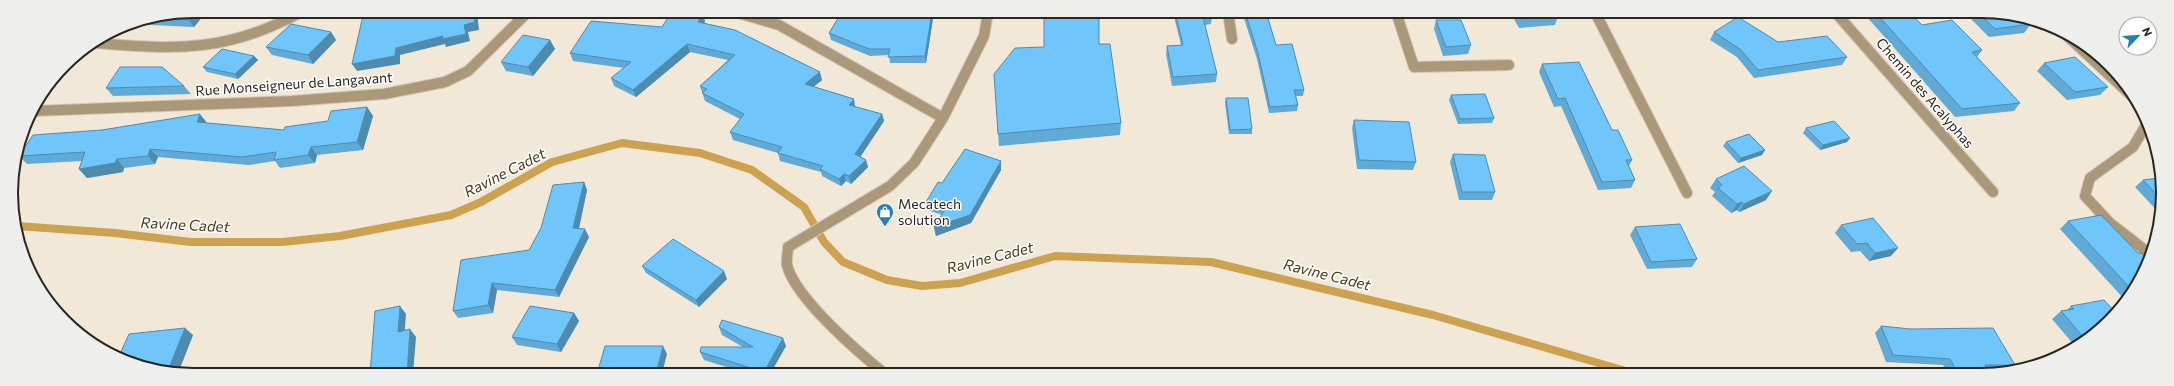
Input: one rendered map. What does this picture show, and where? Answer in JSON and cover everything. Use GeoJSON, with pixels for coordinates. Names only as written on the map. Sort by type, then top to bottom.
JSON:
{"type":"FeatureCollection","features":[{"type":"Feature","properties":{"kind":"street"},"geometry":{"type":"LineString","coordinates":[[100,44],[135,47],[198,47],[214,45],[230,42],[266,31],[290,18]]}},
{"type":"Feature","properties":{"kind":"street","name":"Rue Monseigneur de Langavant"},"geometry":{"type":"LineString","coordinates":[[38,111],[292,101],[384,94],[445,82],[468,71],[522,18]]}},
{"type":"Feature","properties":{"kind":"street"},"geometry":{"type":"LineString","coordinates":[[754,18],[779,25],[943,118]]}},
{"type":"Feature","properties":{"kind":"street"},"geometry":{"type":"LineString","coordinates":[[878,368],[854,349],[797,285],[787,267],[788,247],[890,186],[914,163],[943,118],[984,36],[987,18]]}},
{"type":"Feature","properties":{"kind":"street"},"geometry":{"type":"LineString","coordinates":[[1229,18],[1232,39]]}},
{"type":"Feature","properties":{"kind":"street"},"geometry":{"type":"LineString","coordinates":[[1398,18],[1414,67],[1509,65]]}},
{"type":"Feature","properties":{"kind":"street"},"geometry":{"type":"LineString","coordinates":[[1598,18],[1687,193]]}},
{"type":"Feature","properties":{"kind":"street","name":"Chemin des Acalyphas"},"geometry":{"type":"LineString","coordinates":[[1840,18],[1993,192]]}},
{"type":"Feature","properties":{"kind":"street"},"geometry":{"type":"LineString","coordinates":[[2082,50],[2115,80]]}},
{"type":"Feature","properties":{"kind":"street"},"geometry":{"type":"LineString","coordinates":[[2144,129],[2133,147],[2090,178],[2085,196],[2110,222],[2146,251]]}},
{"type":"Feature","properties":{"kind":"building"},"geometry":{"type":"Polygon","coordinates":[[[362,18],[475,18],[475,22],[464,25],[466,34],[442,39],[443,36],[396,48],[395,56],[352,64],[362,18]]]}},
{"type":"Feature","properties":{"kind":"building"},"geometry":{"type":"Polygon","coordinates":[[[668,18],[700,18],[698,22],[735,30],[820,72],[805,84],[854,99],[849,105],[882,114],[855,154],[866,160],[849,176],[844,174],[839,179],[820,169],[823,166],[778,153],[782,147],[730,132],[744,114],[702,93],[707,89],[700,86],[735,55],[687,44],[633,90],[611,78],[631,62],[570,53],[591,21],[662,27],[668,18]]]}},
{"type":"Feature","properties":{"kind":"building"},"geometry":{"type":"Polygon","coordinates":[[[838,18],[931,18],[925,56],[888,57],[890,49],[869,49],[829,33],[838,18]]]}},
{"type":"Feature","properties":{"kind":"building"},"geometry":{"type":"Polygon","coordinates":[[[1044,18],[1099,18],[1099,44],[1110,44],[1121,123],[998,134],[994,74],[1015,48],[1044,47],[1044,18]]]}},
{"type":"Feature","properties":{"kind":"building"},"geometry":{"type":"Polygon","coordinates":[[[1176,18],[1203,18],[1217,74],[1173,77],[1167,46],[1183,45],[1176,18]]]}},
{"type":"Feature","properties":{"kind":"building"},"geometry":{"type":"Polygon","coordinates":[[[1247,18],[1268,18],[1276,45],[1292,44],[1304,90],[1294,90],[1298,105],[1270,107],[1258,53],[1247,18]]]}},
{"type":"Feature","properties":{"kind":"building"},"geometry":{"type":"Polygon","coordinates":[[[1736,18],[1740,18],[1778,42],[1827,36],[1847,57],[1758,70],[1741,50],[1714,32],[1736,18]]]}},
{"type":"Feature","properties":{"kind":"building"},"geometry":{"type":"Polygon","coordinates":[[[1880,18],[1915,18],[1922,25],[1952,20],[1982,50],[1972,52],[2020,103],[1962,109],[1880,18]]]}},
{"type":"Feature","properties":{"kind":"building"},"geometry":{"type":"Polygon","coordinates":[[[1984,18],[2004,19],[2028,24],[1995,29],[1984,18]]]}},
{"type":"Feature","properties":{"kind":"building"},"geometry":{"type":"Polygon","coordinates":[[[1436,20],[1461,20],[1471,45],[1446,47],[1436,20]]]}},
{"type":"Feature","properties":{"kind":"building"},"geometry":{"type":"Polygon","coordinates":[[[291,24],[331,32],[308,55],[266,47],[291,24]]]}},
{"type":"Feature","properties":{"kind":"building"},"geometry":{"type":"Polygon","coordinates":[[[523,35],[550,40],[528,67],[501,62],[523,35]]]}},
{"type":"Feature","properties":{"kind":"building"},"geometry":{"type":"Polygon","coordinates":[[[222,49],[254,56],[235,74],[203,67],[222,49]]]}},
{"type":"Feature","properties":{"kind":"building"},"geometry":{"type":"Polygon","coordinates":[[[2075,57],[2108,87],[2075,92],[2044,63],[2075,57]]]}},
{"type":"Feature","properties":{"kind":"building"},"geometry":{"type":"Polygon","coordinates":[[[1579,62],[1612,130],[1618,130],[1632,160],[1626,160],[1635,180],[1602,182],[1565,98],[1558,99],[1542,64],[1579,62]]]}},
{"type":"Feature","properties":{"kind":"building"},"geometry":{"type":"Polygon","coordinates":[[[120,67],[162,67],[184,86],[106,88],[120,67]]]}},
{"type":"Feature","properties":{"kind":"building"},"geometry":{"type":"Polygon","coordinates":[[[1485,94],[1494,118],[1460,119],[1451,95],[1485,94]]]}},
{"type":"Feature","properties":{"kind":"building"},"geometry":{"type":"Polygon","coordinates":[[[1226,98],[1248,98],[1252,129],[1230,130],[1226,98]]]}},
{"type":"Feature","properties":{"kind":"building"},"geometry":{"type":"Polygon","coordinates":[[[367,107],[357,142],[311,147],[308,155],[274,160],[276,152],[242,157],[150,149],[148,156],[117,159],[115,163],[79,169],[85,152],[22,156],[24,149],[33,135],[102,130],[200,114],[197,122],[284,130],[285,127],[328,121],[331,111],[367,107]]]}},
{"type":"Feature","properties":{"kind":"building"},"geometry":{"type":"Polygon","coordinates":[[[1354,120],[1409,122],[1416,162],[1359,160],[1354,120]]]}},
{"type":"Feature","properties":{"kind":"building"},"geometry":{"type":"Polygon","coordinates":[[[1834,121],[1850,138],[1823,145],[1806,128],[1834,121]]]}},
{"type":"Feature","properties":{"kind":"building"},"geometry":{"type":"Polygon","coordinates":[[[1749,134],[1765,150],[1741,158],[1726,142],[1749,134]]]}},
{"type":"Feature","properties":{"kind":"building"},"geometry":{"type":"Polygon","coordinates":[[[965,149],[1001,161],[970,215],[934,227],[946,208],[926,202],[938,182],[942,183],[965,149]]]}},
{"type":"Feature","properties":{"kind":"building"},"geometry":{"type":"Polygon","coordinates":[[[1453,154],[1485,155],[1495,192],[1462,192],[1453,154]]]}},
{"type":"Feature","properties":{"kind":"building"},"geometry":{"type":"Polygon","coordinates":[[[1744,166],[1772,191],[1744,204],[1742,202],[1737,204],[1718,188],[1722,185],[1716,179],[1744,166]]]}},
{"type":"Feature","properties":{"kind":"building"},"geometry":{"type":"Polygon","coordinates":[[[2156,178],[2156,194],[2143,180],[2156,178]]]}},
{"type":"Feature","properties":{"kind":"building"},"geometry":{"type":"Polygon","coordinates":[[[584,182],[573,228],[585,229],[555,290],[492,283],[488,305],[453,311],[461,260],[529,250],[541,228],[553,185],[584,182]]]}},
{"type":"Feature","properties":{"kind":"building"},"geometry":{"type":"Polygon","coordinates":[[[2101,215],[2138,253],[2141,253],[2144,256],[2129,287],[2068,221],[2101,215]]]}},
{"type":"Feature","properties":{"kind":"building"},"geometry":{"type":"Polygon","coordinates":[[[1873,218],[1898,248],[1875,253],[1867,243],[1857,244],[1841,225],[1873,218]]]}},
{"type":"Feature","properties":{"kind":"building"},"geometry":{"type":"Polygon","coordinates":[[[1680,224],[1697,259],[1651,262],[1635,227],[1680,224]]]}},
{"type":"Feature","properties":{"kind":"building"},"geometry":{"type":"Polygon","coordinates":[[[673,239],[724,271],[696,300],[642,266],[673,239]]]}},
{"type":"Feature","properties":{"kind":"building"},"geometry":{"type":"Polygon","coordinates":[[[2104,300],[2112,309],[2082,336],[2061,311],[2074,309],[2071,306],[2104,300]]]}},
{"type":"Feature","properties":{"kind":"building"},"geometry":{"type":"Polygon","coordinates":[[[400,306],[398,332],[410,329],[407,368],[370,368],[375,311],[400,306]]]}},
{"type":"Feature","properties":{"kind":"building"},"geometry":{"type":"Polygon","coordinates":[[[530,306],[574,313],[557,344],[512,337],[530,306]]]}},
{"type":"Feature","properties":{"kind":"building"},"geometry":{"type":"Polygon","coordinates":[[[722,320],[783,338],[766,368],[751,368],[700,352],[701,347],[753,347],[719,327],[722,320]]]}},
{"type":"Feature","properties":{"kind":"building"},"geometry":{"type":"Polygon","coordinates":[[[1881,326],[1911,329],[1993,328],[2015,365],[1985,365],[1986,368],[1955,368],[1950,359],[1893,355],[1881,326]]]}},
{"type":"Feature","properties":{"kind":"building"},"geometry":{"type":"Polygon","coordinates":[[[185,328],[169,367],[137,359],[121,352],[129,334],[185,328]]]}},
{"type":"Feature","properties":{"kind":"building"},"geometry":{"type":"Polygon","coordinates":[[[605,346],[663,346],[658,368],[599,368],[605,346]]]}},
{"type":"Feature","properties":{"kind":"waterway","name":"Ravine Cadet"},"geometry":{"type":"LineString","coordinates":[[21,226],[115,233],[191,242],[282,242],[340,236],[451,215],[481,202],[552,162],[622,143],[700,153],[752,170],[804,207],[824,242],[843,262],[887,280],[922,286],[960,283],[1055,256],[1211,262],[1433,315],[1615,368]]}},
{"type":"Feature","properties":{"kind":"place","name":"Mecatech solution"},"geometry":{"type":"Point","coordinates":[885,227]}}]}
